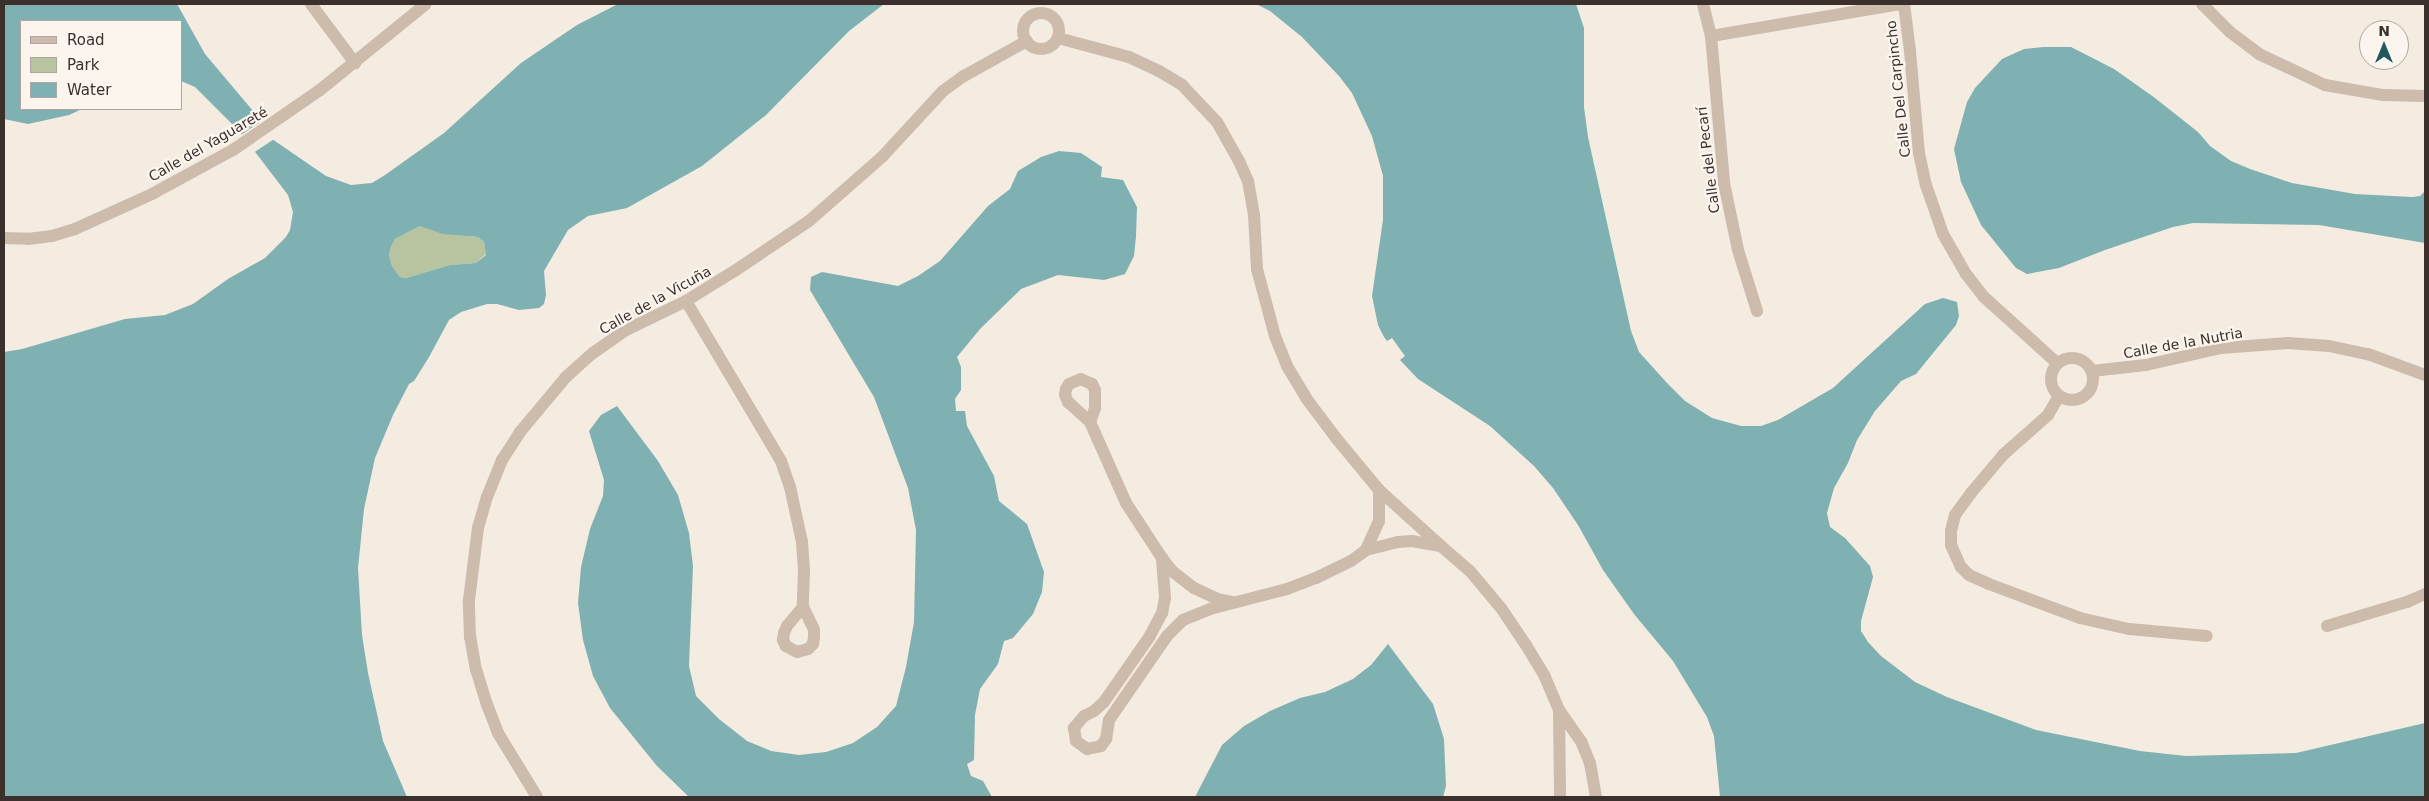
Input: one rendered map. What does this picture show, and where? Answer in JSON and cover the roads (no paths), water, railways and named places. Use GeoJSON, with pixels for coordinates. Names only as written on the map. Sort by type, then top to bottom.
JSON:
{"type":"FeatureCollection","features":[{"type":"Feature","properties":{"kind":"street"},"geometry":{"type":"LineString","coordinates":[[312,4],[355,63]]}},
{"type":"Feature","properties":{"kind":"street","name":"Calle del Yaguareté"},"geometry":{"type":"LineString","coordinates":[[4,238],[28,239],[52,236],[75,228],[152,194],[233,150],[275,123],[355,63],[426,4]]}},
{"type":"Feature","properties":{"kind":"street"},"geometry":{"type":"LineString","coordinates":[[1032,4],[1030,17],[1024,26],[1027,41],[1040,48],[1050,46],[1058,38],[1057,22],[1050,4]]}},
{"type":"Feature","properties":{"kind":"street","name":"Calle del Pecarí"},"geometry":{"type":"LineString","coordinates":[[1704,4],[1711,36],[1724,182],[1736,242],[1757,311]]}},
{"type":"Feature","properties":{"kind":"street"},"geometry":{"type":"LineString","coordinates":[[1711,36],[1902,4]]}},
{"type":"Feature","properties":{"kind":"street","name":"Calle Del Carpincho"},"geometry":{"type":"LineString","coordinates":[[1902,4],[1910,51],[1919,153],[1926,185],[1943,234],[1966,274],[1984,297],[2057,363]]}},
{"type":"Feature","properties":{"kind":"street"},"geometry":{"type":"LineString","coordinates":[[2202,4],[2230,32],[2260,54],[2325,85],[2383,95],[2425,96]]}},
{"type":"Feature","properties":{"kind":"street"},"geometry":{"type":"LineString","coordinates":[[1030,17],[1045,13],[1057,22]]}},
{"type":"Feature","properties":{"kind":"street"},"geometry":{"type":"LineString","coordinates":[[1058,38],[1129,57],[1159,71],[1182,86],[1217,122],[1248,181],[1254,215],[1257,269],[1275,336],[1287,366],[1306,398],[1379,490],[1470,571],[1501,608],[1545,677],[1559,710],[1581,741],[1590,763],[1596,797]]}},
{"type":"Feature","properties":{"kind":"street","name":"Calle de la Vicuña"},"geometry":{"type":"LineString","coordinates":[[537,797],[498,733],[476,670],[470,637],[468,600],[471,565],[478,528],[487,497],[502,460],[520,432],[566,377],[593,353],[626,330],[686,301],[772,247],[809,221],[882,157],[942,91],[964,76],[1027,41]]}},
{"type":"Feature","properties":{"kind":"street"},"geometry":{"type":"LineString","coordinates":[[686,301],[780,461],[795,504],[802,542],[804,570],[803,607]]}},
{"type":"Feature","properties":{"kind":"street","name":"Calle de la Nutria"},"geometry":{"type":"LineString","coordinates":[[2092,371],[2146,365],[2221,348],[2288,343],[2329,346],[2368,354],[2425,375]]}},
{"type":"Feature","properties":{"kind":"street"},"geometry":{"type":"LineString","coordinates":[[2070,358],[2077,358],[2083,361],[2092,371],[2092,385],[2085,396],[2072,400],[2059,396],[2052,386],[2051,380],[2057,363],[2070,358]]}},
{"type":"Feature","properties":{"kind":"street"},"geometry":{"type":"LineString","coordinates":[[2059,396],[2048,414],[2004,455],[1971,493],[1955,516],[1951,531],[1951,545],[1958,562],[1969,575],[2080,618],[2129,629],[2207,636]]}},
{"type":"Feature","properties":{"kind":"street"},"geometry":{"type":"LineString","coordinates":[[1090,422],[1126,503],[1172,571],[1194,588],[1218,599],[1234,602]]}},
{"type":"Feature","properties":{"kind":"street"},"geometry":{"type":"LineString","coordinates":[[1366,550],[1379,522],[1379,490]]}},
{"type":"Feature","properties":{"kind":"street"},"geometry":{"type":"LineString","coordinates":[[1108,720],[1167,636],[1183,620],[1202,611],[1287,589],[1316,578],[1351,561],[1366,550],[1398,542],[1412,541],[1441,546]]}},
{"type":"Feature","properties":{"kind":"street"},"geometry":{"type":"LineString","coordinates":[[1094,711],[1105,715],[1108,720],[1108,732],[1101,746],[1087,749],[1076,741],[1074,728],[1084,716],[1094,711],[1104,702],[1128,671],[1150,636],[1162,610],[1166,583],[1162,558]]}},
{"type":"Feature","properties":{"kind":"street"},"geometry":{"type":"LineString","coordinates":[[2326,626],[2407,602],[2425,594]]}},
{"type":"Feature","properties":{"kind":"street"},"geometry":{"type":"LineString","coordinates":[[1162,610],[1173,618],[1183,620]]}},
{"type":"Feature","properties":{"kind":"street"},"geometry":{"type":"LineString","coordinates":[[1559,710],[1560,797]]}},
{"type":"Feature","properties":{"kind":"water"},"geometry":{"type":"Polygon","coordinates":[[[4,4],[177,4],[205,54],[259,118],[272,139],[326,176],[351,185],[372,183],[385,175],[444,133],[521,63],[577,25],[618,4],[884,4],[849,31],[766,115],[702,166],[627,208],[588,216],[568,230],[544,271],[546,295],[544,304],[539,308],[519,310],[497,304],[487,304],[461,312],[449,320],[414,381],[409,384],[393,415],[375,458],[364,509],[358,568],[362,635],[368,673],[383,741],[407,797],[4,797],[4,352],[22,349],[125,319],[165,315],[193,304],[228,279],[265,258],[286,237],[290,230],[293,212],[288,195],[239,131],[195,87],[182,81],[182,20],[20,20],[20,110],[80,110],[69,115],[28,124],[4,119],[4,4]],[[420,226],[395,239],[389,255],[392,266],[400,277],[406,278],[450,265],[476,263],[486,255],[484,242],[478,237],[443,234],[420,226]]]}},
{"type":"Feature","properties":{"kind":"water"},"geometry":{"type":"Polygon","coordinates":[[[1256,4],[1576,4],[1584,28],[1584,107],[1588,137],[1631,331],[1639,352],[1667,383],[1685,401],[1712,418],[1741,426],[1761,426],[1778,420],[1833,388],[1925,304],[1943,298],[1957,302],[1959,316],[1956,325],[1916,374],[1901,381],[1875,411],[1857,440],[1848,463],[1834,488],[1827,513],[1830,527],[1845,538],[1870,566],[1873,577],[1861,621],[1861,631],[1881,656],[1915,682],[1947,697],[2036,730],[2140,751],[2186,756],[2296,753],[2425,723],[2425,797],[1720,797],[1714,736],[1707,717],[1673,661],[1634,614],[1603,570],[1578,525],[1553,488],[1534,466],[1490,426],[1418,379],[1400,360],[1405,356],[1392,338],[1387,341],[1384,337],[1378,325],[1372,296],[1383,220],[1383,176],[1372,136],[1352,93],[1339,76],[1302,37],[1270,11],[1256,4]]]}},
{"type":"Feature","properties":{"kind":"water"},"geometry":{"type":"Polygon","coordinates":[[[2071,47],[2114,69],[2198,132],[2210,146],[2231,161],[2250,169],[2292,183],[2355,194],[2412,197],[2420,196],[2425,191],[2425,243],[2319,225],[2193,223],[2173,227],[2059,268],[2027,274],[2016,268],[1981,225],[1961,182],[1954,149],[1967,102],[1975,88],[2002,59],[2024,49],[2071,47]]]}},
{"type":"Feature","properties":{"kind":"water"},"geometry":{"type":"Polygon","coordinates":[[[1059,151],[1081,153],[1102,167],[1101,177],[1123,180],[1137,207],[1134,256],[1125,274],[1104,280],[1058,275],[1021,289],[980,329],[957,357],[961,367],[961,390],[955,399],[956,411],[965,411],[967,426],[994,476],[999,501],[1027,524],[1044,572],[1042,592],[1033,614],[1013,638],[1004,641],[998,664],[980,689],[975,715],[974,760],[967,764],[971,776],[983,781],[992,797],[689,797],[657,766],[610,708],[593,676],[583,640],[578,603],[581,567],[590,529],[603,496],[604,480],[589,431],[601,415],[617,406],[658,461],[678,495],[689,533],[693,566],[689,666],[696,696],[719,719],[747,741],[771,751],[799,755],[826,752],[853,743],[877,727],[896,706],[906,667],[914,622],[916,530],[908,488],[874,397],[810,290],[811,277],[822,272],[898,286],[918,276],[940,261],[988,206],[1010,189],[1018,171],[1041,157],[1059,151]]]}},
{"type":"Feature","properties":{"kind":"water"},"geometry":{"type":"Polygon","coordinates":[[[1388,644],[1433,704],[1444,739],[1446,786],[1443,797],[1195,797],[1222,745],[1244,726],[1270,711],[1300,698],[1325,692],[1353,679],[1371,665],[1388,644]]]}}]}
